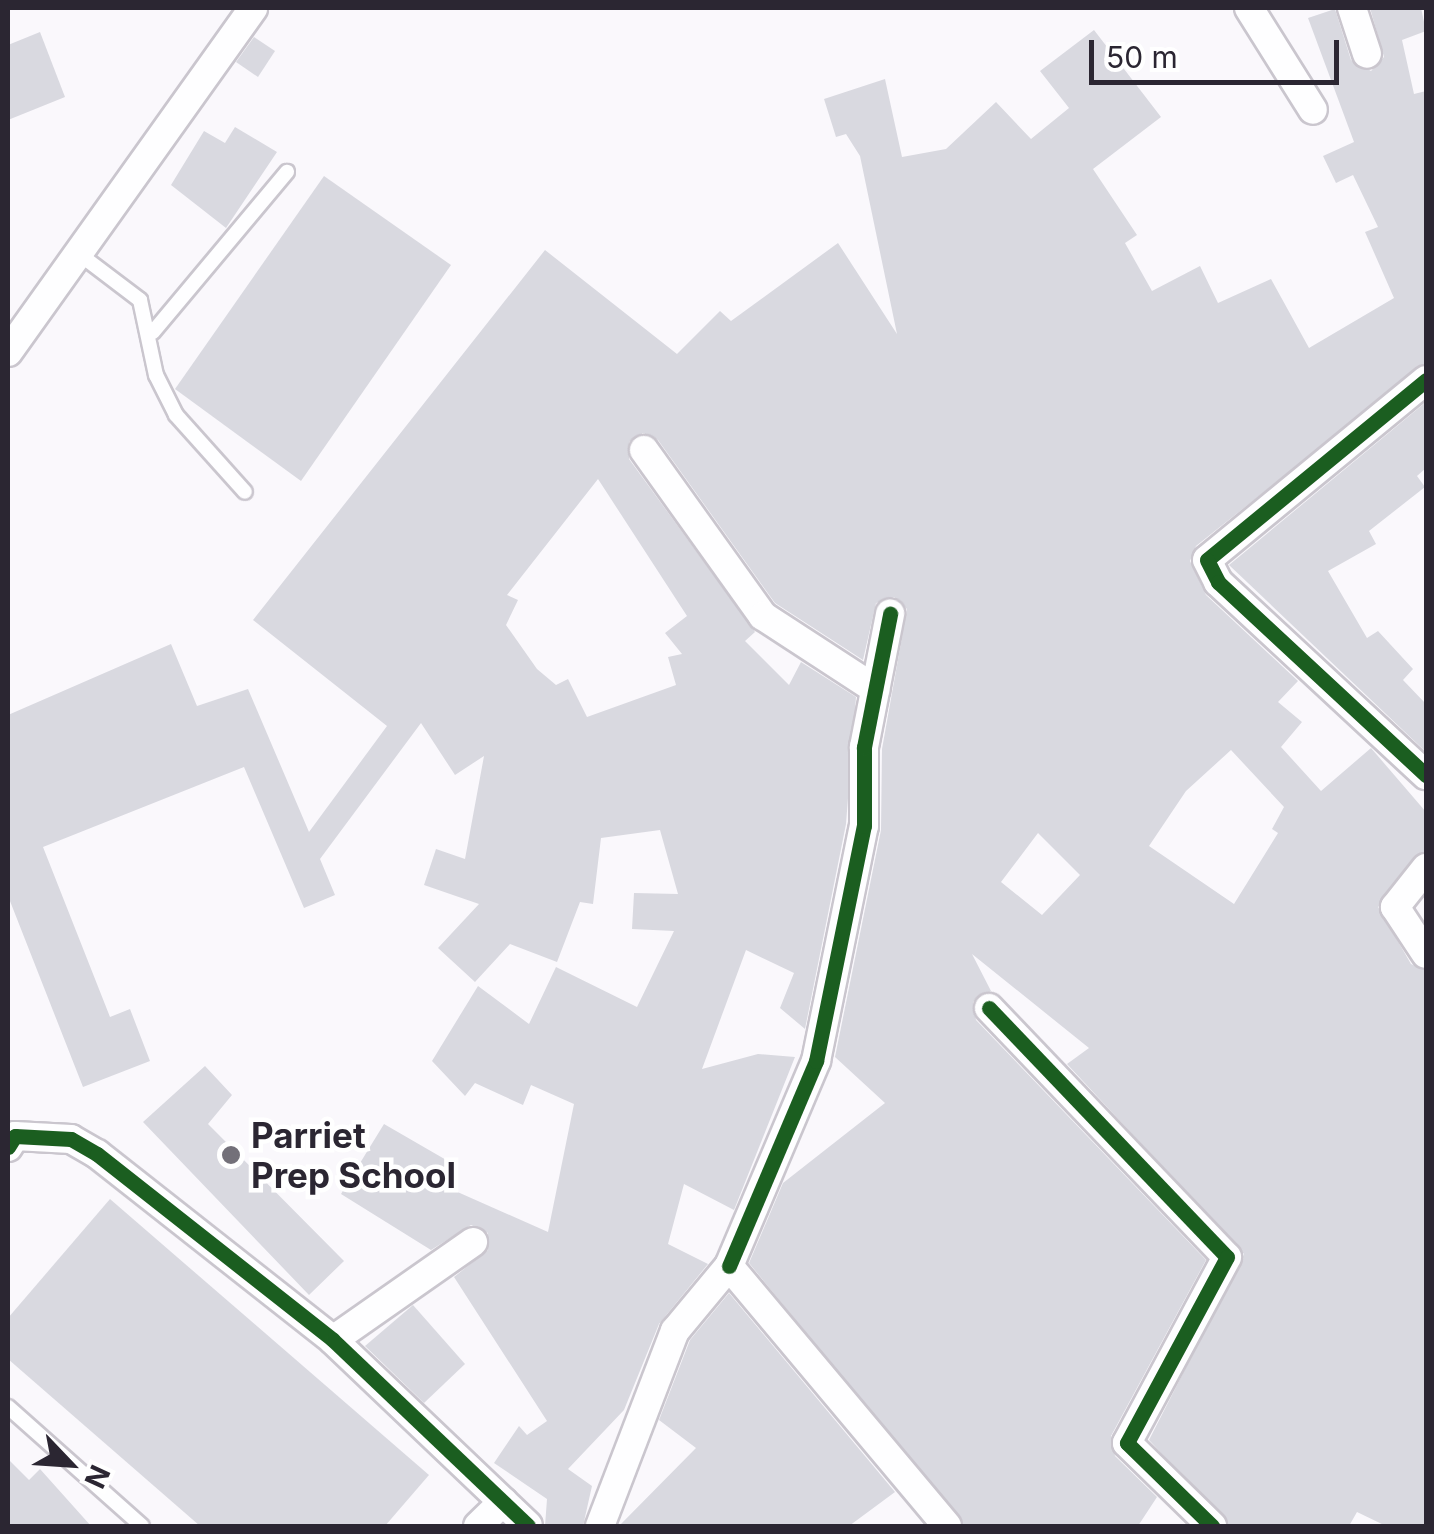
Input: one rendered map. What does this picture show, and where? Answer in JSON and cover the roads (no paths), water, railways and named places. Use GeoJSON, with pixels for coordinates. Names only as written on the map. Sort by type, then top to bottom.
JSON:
{"type":"FeatureCollection","features":[{"type":"Feature","properties":{"kind":"street"},"geometry":{"type":"LineString","coordinates":[[8,352],[253,8]]}},
{"type":"Feature","properties":{"kind":"street"},"geometry":{"type":"LineString","coordinates":[[1250,8],[1313,110]]}},
{"type":"Feature","properties":{"kind":"street"},"geometry":{"type":"LineString","coordinates":[[1352,8],[1368,54]]}},
{"type":"Feature","properties":{"kind":"street"},"geometry":{"type":"LineString","coordinates":[[1426,380],[1207,560],[1218,582],[1426,775]]}},
{"type":"Feature","properties":{"kind":"street"},"geometry":{"type":"LineString","coordinates":[[644,450],[763,616],[875,690]]}},
{"type":"Feature","properties":{"kind":"street"},"geometry":{"type":"LineString","coordinates":[[600,1526],[675,1331],[730,1266],[816,1062],[864,826],[875,690],[890,614]]}},
{"type":"Feature","properties":{"kind":"street"},"geometry":{"type":"LineString","coordinates":[[1426,868],[1395,907],[1426,954]]}},
{"type":"Feature","properties":{"kind":"street"},"geometry":{"type":"LineString","coordinates":[[989,1008],[1227,1257],[1127,1443],[1212,1526]]}},
{"type":"Feature","properties":{"kind":"street"},"geometry":{"type":"LineString","coordinates":[[10,1134],[71,1139],[97,1154],[333,1340],[528,1526]]}},
{"type":"Feature","properties":{"kind":"street"},"geometry":{"type":"LineString","coordinates":[[333,1340],[474,1242]]}},
{"type":"Feature","properties":{"kind":"street"},"geometry":{"type":"LineString","coordinates":[[730,1266],[947,1526]]}},
{"type":"Feature","properties":{"kind":"street"},"geometry":{"type":"LineString","coordinates":[[478,1526],[504,1502]]}},
{"type":"Feature","properties":{"kind":"lane"},"geometry":{"type":"LineString","coordinates":[[153,332],[287,172]]}},
{"type":"Feature","properties":{"kind":"lane"},"geometry":{"type":"LineString","coordinates":[[78,253],[140,300],[153,332],[156,375],[176,415],[245,492]]}},
{"type":"Feature","properties":{"kind":"lane"},"geometry":{"type":"LineString","coordinates":[[8,1407],[142,1526]]}},
{"type":"Feature","properties":{"kind":"place","name":"Parriet Prep School"},"geometry":{"type":"Point","coordinates":[231,1155]}}]}
